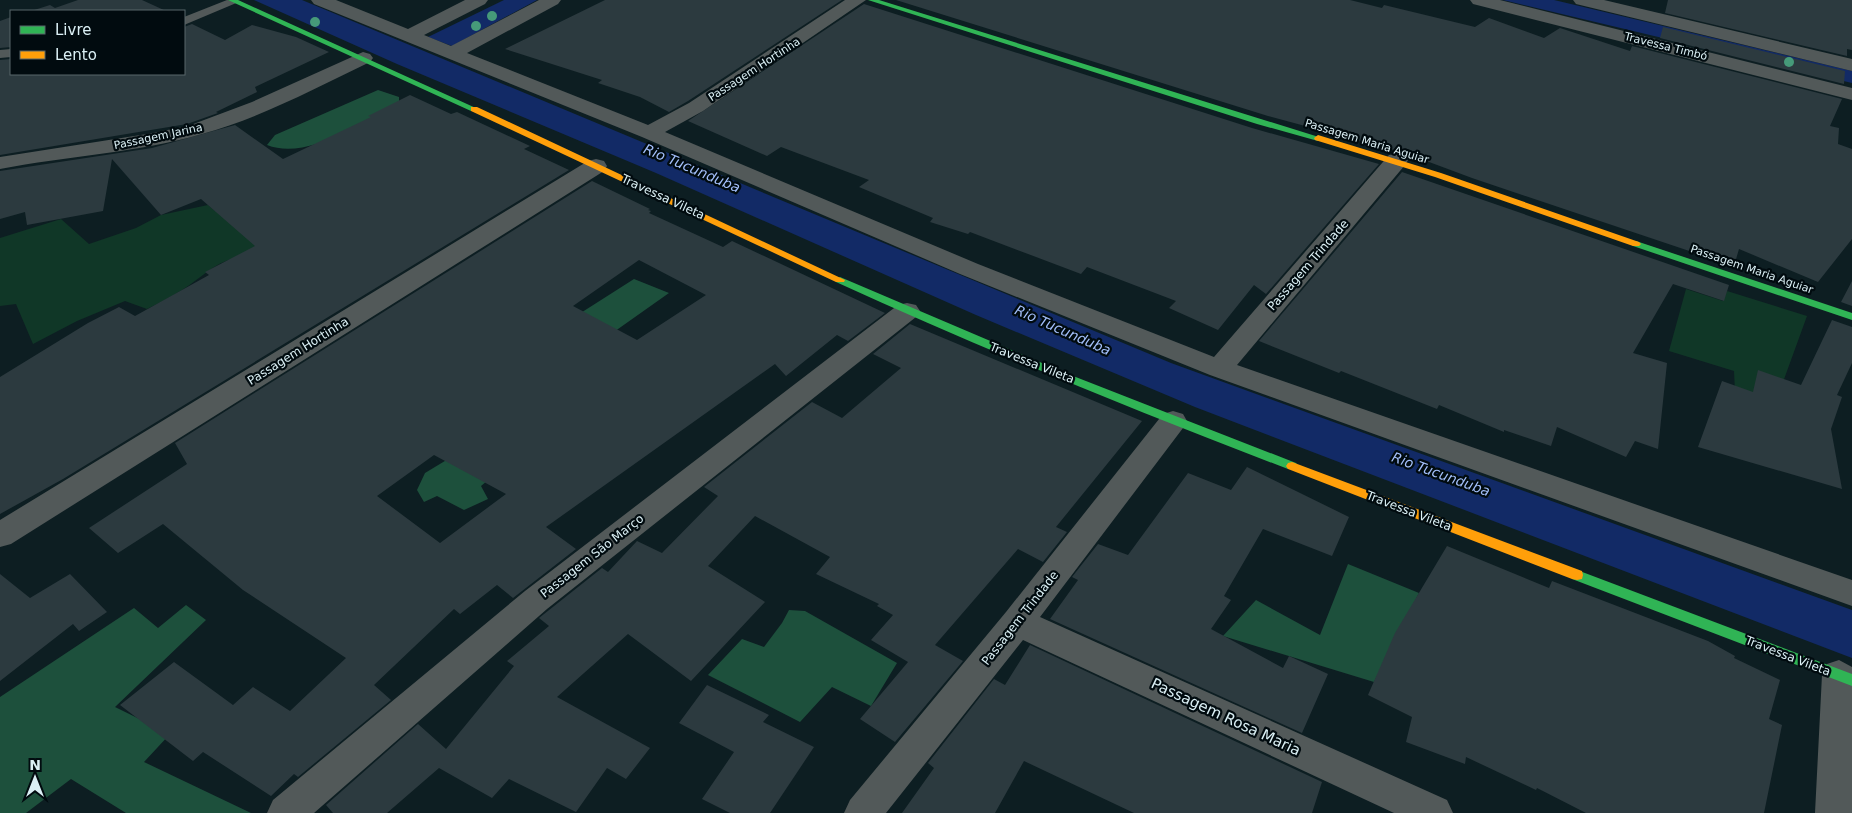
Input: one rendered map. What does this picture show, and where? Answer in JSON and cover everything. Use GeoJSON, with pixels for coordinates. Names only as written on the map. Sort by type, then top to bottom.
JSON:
{"type":"FeatureCollection","features":[{"type":"Feature","properties":{"kind":"street"},"geometry":{"type":"LineString","coordinates":[[320,0],[649,133],[969,270],[1219,369],[1852,593]]}},
{"type":"Feature","properties":{"kind":"street"},"geometry":{"type":"LineString","coordinates":[[408,36],[479,0]]}},
{"type":"Feature","properties":{"kind":"street"},"geometry":{"type":"LineString","coordinates":[[450,54],[552,0]]}},
{"type":"Feature","properties":{"kind":"street","name":"Passagem Hortinha"},"geometry":{"type":"LineString","coordinates":[[649,133],[696,106],[857,0]]}},
{"type":"Feature","properties":{"kind":"street","name":"Passagem Maria Aguiar"},"geometry":{"type":"LineString","coordinates":[[872,0],[1250,119],[1397,160],[1472,188],[1852,317]]}},
{"type":"Feature","properties":{"kind":"street","name":"Travessa Timbó"},"geometry":{"type":"LineString","coordinates":[[1479,0],[1852,94]]}},
{"type":"Feature","properties":{"kind":"street","name":"Travessa Timbó"},"geometry":{"type":"LineString","coordinates":[[1582,0],[1852,65]]}},
{"type":"Feature","properties":{"kind":"street","name":"Travessa Vileta"},"geometry":{"type":"LineString","coordinates":[[233,1],[363,58],[907,311],[1174,421],[1845,678]]}},
{"type":"Feature","properties":{"kind":"street","name":"Passagem Jarina"},"geometry":{"type":"LineString","coordinates":[[0,163],[136,142],[195,130],[255,107],[363,58]]}},
{"type":"Feature","properties":{"kind":"street","name":"Passagem Trindade"},"geometry":{"type":"LineString","coordinates":[[1219,369],[1397,160]]}},
{"type":"Feature","properties":{"kind":"street","name":"Passagem Hortinha"},"geometry":{"type":"LineString","coordinates":[[0,535],[596,166]]}},
{"type":"Feature","properties":{"kind":"street","name":"Passagem São Março"},"geometry":{"type":"LineString","coordinates":[[286,813],[536,600],[907,311]]}},
{"type":"Feature","properties":{"kind":"street","name":"Passagem Trindade"},"geometry":{"type":"LineString","coordinates":[[863,813],[1018,622],[1174,421]]}},
{"type":"Feature","properties":{"kind":"street","name":"Passagem Rosa Maria"},"geometry":{"type":"LineString","coordinates":[[1018,622],[1434,813]]}},
{"type":"Feature","properties":{"kind":"street"},"geometry":{"type":"LineString","coordinates":[[1834,813],[1845,678]]}},
{"type":"Feature","properties":{"kind":"lane"},"geometry":{"type":"LineString","coordinates":[[185,21],[233,1]]}},
{"type":"Feature","properties":{"kind":"green space"},"geometry":{"type":"Polygon","coordinates":[[[378,90],[399,97],[399,101],[370,119],[318,144],[283,149],[267,145],[275,135],[378,90]]]}},
{"type":"Feature","properties":{"kind":"green space"},"geometry":{"type":"Polygon","coordinates":[[[208,205],[215,211],[253,207],[290,219],[250,257],[221,263],[182,290],[147,309],[125,301],[77,321],[33,344],[16,304],[0,306],[0,238],[61,219],[89,244],[136,228],[161,215],[208,205]]]}},
{"type":"Feature","properties":{"kind":"green space"},"geometry":{"type":"Polygon","coordinates":[[[634,279],[669,293],[594,346],[565,323],[634,279]]]}},
{"type":"Feature","properties":{"kind":"green space"},"geometry":{"type":"Polygon","coordinates":[[[1686,289],[1723,301],[1727,291],[1807,316],[1763,437],[1736,413],[1734,371],[1669,351],[1686,289]]]}},
{"type":"Feature","properties":{"kind":"green space"},"geometry":{"type":"Polygon","coordinates":[[[468,447],[500,470],[481,486],[488,499],[464,510],[437,496],[424,502],[417,490],[425,473],[468,447]]]}},
{"type":"Feature","properties":{"kind":"green space"},"geometry":{"type":"Polygon","coordinates":[[[1348,564],[1419,593],[1374,682],[1223,636],[1256,600],[1320,635],[1348,564]]]}},
{"type":"Feature","properties":{"kind":"green space"},"geometry":{"type":"Polygon","coordinates":[[[186,605],[206,620],[115,707],[170,734],[144,762],[251,813],[126,813],[71,779],[26,813],[0,813],[0,697],[134,608],[158,628],[186,605]]]}},
{"type":"Feature","properties":{"kind":"green space"},"geometry":{"type":"Polygon","coordinates":[[[789,610],[805,611],[897,663],[871,706],[832,687],[800,722],[708,675],[742,639],[764,647],[789,610]]]}},
{"type":"Feature","properties":{"kind":"water","name":"Rio Tucunduba"},"geometry":{"type":"Polygon","coordinates":[[[254,0],[302,0],[1171,363],[1852,610],[1852,658],[1195,407],[976,315],[656,173],[397,64],[254,0]]]}},
{"type":"Feature","properties":{"kind":"water"},"geometry":{"type":"Polygon","coordinates":[[[504,0],[537,0],[452,46],[428,37],[504,0]]]}},
{"type":"Feature","properties":{"kind":"water"},"geometry":{"type":"Polygon","coordinates":[[[1503,0],[1554,0],[1852,71],[1852,83],[1503,0]]]}},
{"type":"Feature","properties":{"kind":"building"},"geometry":{"type":"Polygon","coordinates":[[[78,0],[142,0],[164,10],[34,10],[50,5],[55,8],[78,0]]]}},
{"type":"Feature","properties":{"kind":"building"},"geometry":{"type":"Polygon","coordinates":[[[605,0],[842,0],[669,112],[640,97],[598,83],[602,80],[505,49],[605,0]]]}},
{"type":"Feature","properties":{"kind":"building"},"geometry":{"type":"Polygon","coordinates":[[[896,0],[1350,0],[1382,8],[1384,5],[1475,27],[1489,18],[1544,38],[1560,28],[1630,51],[1632,46],[1842,99],[1830,126],[1839,128],[1838,144],[1852,149],[1852,239],[1818,282],[1739,249],[1734,266],[1472,178],[1405,153],[1268,116],[896,0]]]}},
{"type":"Feature","properties":{"kind":"building"},"geometry":{"type":"Polygon","coordinates":[[[1668,0],[1852,0],[1852,50],[1847,49],[1847,56],[1665,13],[1668,0]]]}},
{"type":"Feature","properties":{"kind":"building"},"geometry":{"type":"Polygon","coordinates":[[[864,4],[1252,128],[1379,164],[1266,294],[1254,285],[1218,330],[1169,308],[1176,301],[1087,267],[1081,274],[970,232],[968,234],[930,222],[933,218],[859,187],[869,180],[781,147],[767,156],[688,121],[864,4]]]}},
{"type":"Feature","properties":{"kind":"building"},"geometry":{"type":"Polygon","coordinates":[[[10,17],[10,47],[0,48],[0,21],[10,17]]]}},
{"type":"Feature","properties":{"kind":"building"},"geometry":{"type":"Polygon","coordinates":[[[192,24],[225,40],[252,25],[296,37],[329,52],[255,87],[257,92],[216,112],[218,113],[187,124],[0,155],[0,60],[10,59],[10,75],[185,75],[185,27],[192,24]]]}},
{"type":"Feature","properties":{"kind":"building"},"geometry":{"type":"Polygon","coordinates":[[[1663,27],[1845,71],[1844,84],[1660,38],[1663,27]]]}},
{"type":"Feature","properties":{"kind":"building"},"geometry":{"type":"Polygon","coordinates":[[[410,95],[451,114],[457,112],[530,146],[524,149],[569,170],[63,479],[0,514],[0,377],[88,323],[119,307],[135,316],[209,275],[205,272],[255,246],[201,199],[161,215],[112,159],[103,211],[27,225],[25,212],[0,219],[0,171],[152,148],[235,125],[283,159],[371,117],[368,116],[410,95]]]}},
{"type":"Feature","properties":{"kind":"building"},"geometry":{"type":"Polygon","coordinates":[[[1402,172],[1729,285],[1724,301],[1673,284],[1633,353],[1667,363],[1658,449],[1635,441],[1626,457],[1557,427],[1551,446],[1504,430],[1504,432],[1439,405],[1437,409],[1259,341],[1402,172]]]}},
{"type":"Feature","properties":{"kind":"building"},"geometry":{"type":"Polygon","coordinates":[[[592,181],[650,209],[648,210],[651,211],[649,213],[723,247],[732,241],[885,313],[848,341],[837,335],[786,376],[775,364],[546,527],[576,549],[513,598],[497,585],[460,614],[454,609],[374,685],[391,700],[298,777],[294,774],[271,796],[203,752],[193,761],[120,705],[174,662],[233,705],[253,687],[290,711],[346,658],[243,590],[163,524],[118,553],[89,528],[187,464],[175,443],[592,181]],[[639,260],[573,306],[637,340],[706,295],[639,260]],[[434,455],[377,496],[440,543],[506,494],[434,455]]]}},
{"type":"Feature","properties":{"kind":"building"},"geometry":{"type":"Polygon","coordinates":[[[1852,281],[1852,306],[1841,302],[1852,281]]]}},
{"type":"Feature","properties":{"kind":"building"},"geometry":{"type":"Polygon","coordinates":[[[1832,320],[1852,327],[1852,363],[1837,395],[1842,397],[1831,429],[1842,489],[1698,447],[1722,381],[1753,392],[1758,370],[1801,385],[1832,320]]]}},
{"type":"Feature","properties":{"kind":"building"},"geometry":{"type":"Polygon","coordinates":[[[910,324],[1142,421],[1056,527],[1067,532],[1043,562],[1018,549],[935,645],[963,661],[895,742],[860,719],[908,662],[871,640],[893,615],[877,606],[879,604],[816,574],[830,557],[755,516],[708,566],[765,602],[691,681],[628,634],[557,697],[650,748],[626,779],[607,768],[576,812],[509,779],[492,798],[439,768],[387,813],[333,813],[326,805],[418,724],[446,749],[514,666],[507,661],[549,626],[539,618],[602,568],[608,572],[637,541],[662,553],[718,496],[704,487],[812,402],[842,418],[901,368],[873,354],[910,324]]]}},
{"type":"Feature","properties":{"kind":"building"},"geometry":{"type":"Polygon","coordinates":[[[1247,467],[1349,517],[1332,556],[1263,529],[1224,596],[1231,600],[1211,629],[1283,668],[1289,656],[1328,674],[1302,733],[1050,619],[1078,580],[1072,577],[1098,544],[1128,555],[1188,473],[1231,490],[1247,467]]]}},
{"type":"Feature","properties":{"kind":"building"},"geometry":{"type":"Polygon","coordinates":[[[1447,546],[1549,588],[1552,581],[1708,641],[1735,656],[1734,658],[1780,680],[1769,719],[1782,725],[1764,813],[1586,813],[1537,788],[1536,790],[1466,757],[1465,764],[1406,742],[1412,717],[1368,695],[1395,633],[1447,546]]]}},
{"type":"Feature","properties":{"kind":"building"},"geometry":{"type":"Polygon","coordinates":[[[0,574],[30,598],[70,574],[107,612],[79,631],[73,624],[0,681],[0,574]]]}},
{"type":"Feature","properties":{"kind":"building"},"geometry":{"type":"Polygon","coordinates":[[[1030,645],[1322,782],[1312,813],[1134,813],[1024,761],[995,813],[902,813],[934,768],[928,763],[994,679],[1005,685],[1030,645]]]}},
{"type":"Feature","properties":{"kind":"building"},"geometry":{"type":"Polygon","coordinates":[[[707,685],[769,715],[763,722],[814,747],[770,813],[730,813],[702,799],[734,752],[679,723],[707,685]]]}},
{"type":"Feature","properties":{"kind":"traffic: fast"},"geometry":{"type":"LineString","coordinates":[[232,0],[474,109]]}},
{"type":"Feature","properties":{"kind":"traffic: fast"},"geometry":{"type":"LineString","coordinates":[[872,0],[1260,122],[1318,138]]}},
{"type":"Feature","properties":{"kind":"traffic: fast"},"geometry":{"type":"LineString","coordinates":[[1636,244],[1852,317]]}},
{"type":"Feature","properties":{"kind":"traffic: fast"},"geometry":{"type":"LineString","coordinates":[[840,280],[1008,354],[1292,466]]}},
{"type":"Feature","properties":{"kind":"traffic: fast"},"geometry":{"type":"LineString","coordinates":[[1577,575],[1852,680]]}},
{"type":"Feature","properties":{"kind":"traffic: slow"},"geometry":{"type":"LineString","coordinates":[[474,109],[840,280]]}},
{"type":"Feature","properties":{"kind":"traffic: slow"},"geometry":{"type":"LineString","coordinates":[[1318,138],[1438,175],[1636,244]]}},
{"type":"Feature","properties":{"kind":"traffic: slow"},"geometry":{"type":"LineString","coordinates":[[1292,466],[1577,575]]}}]}
